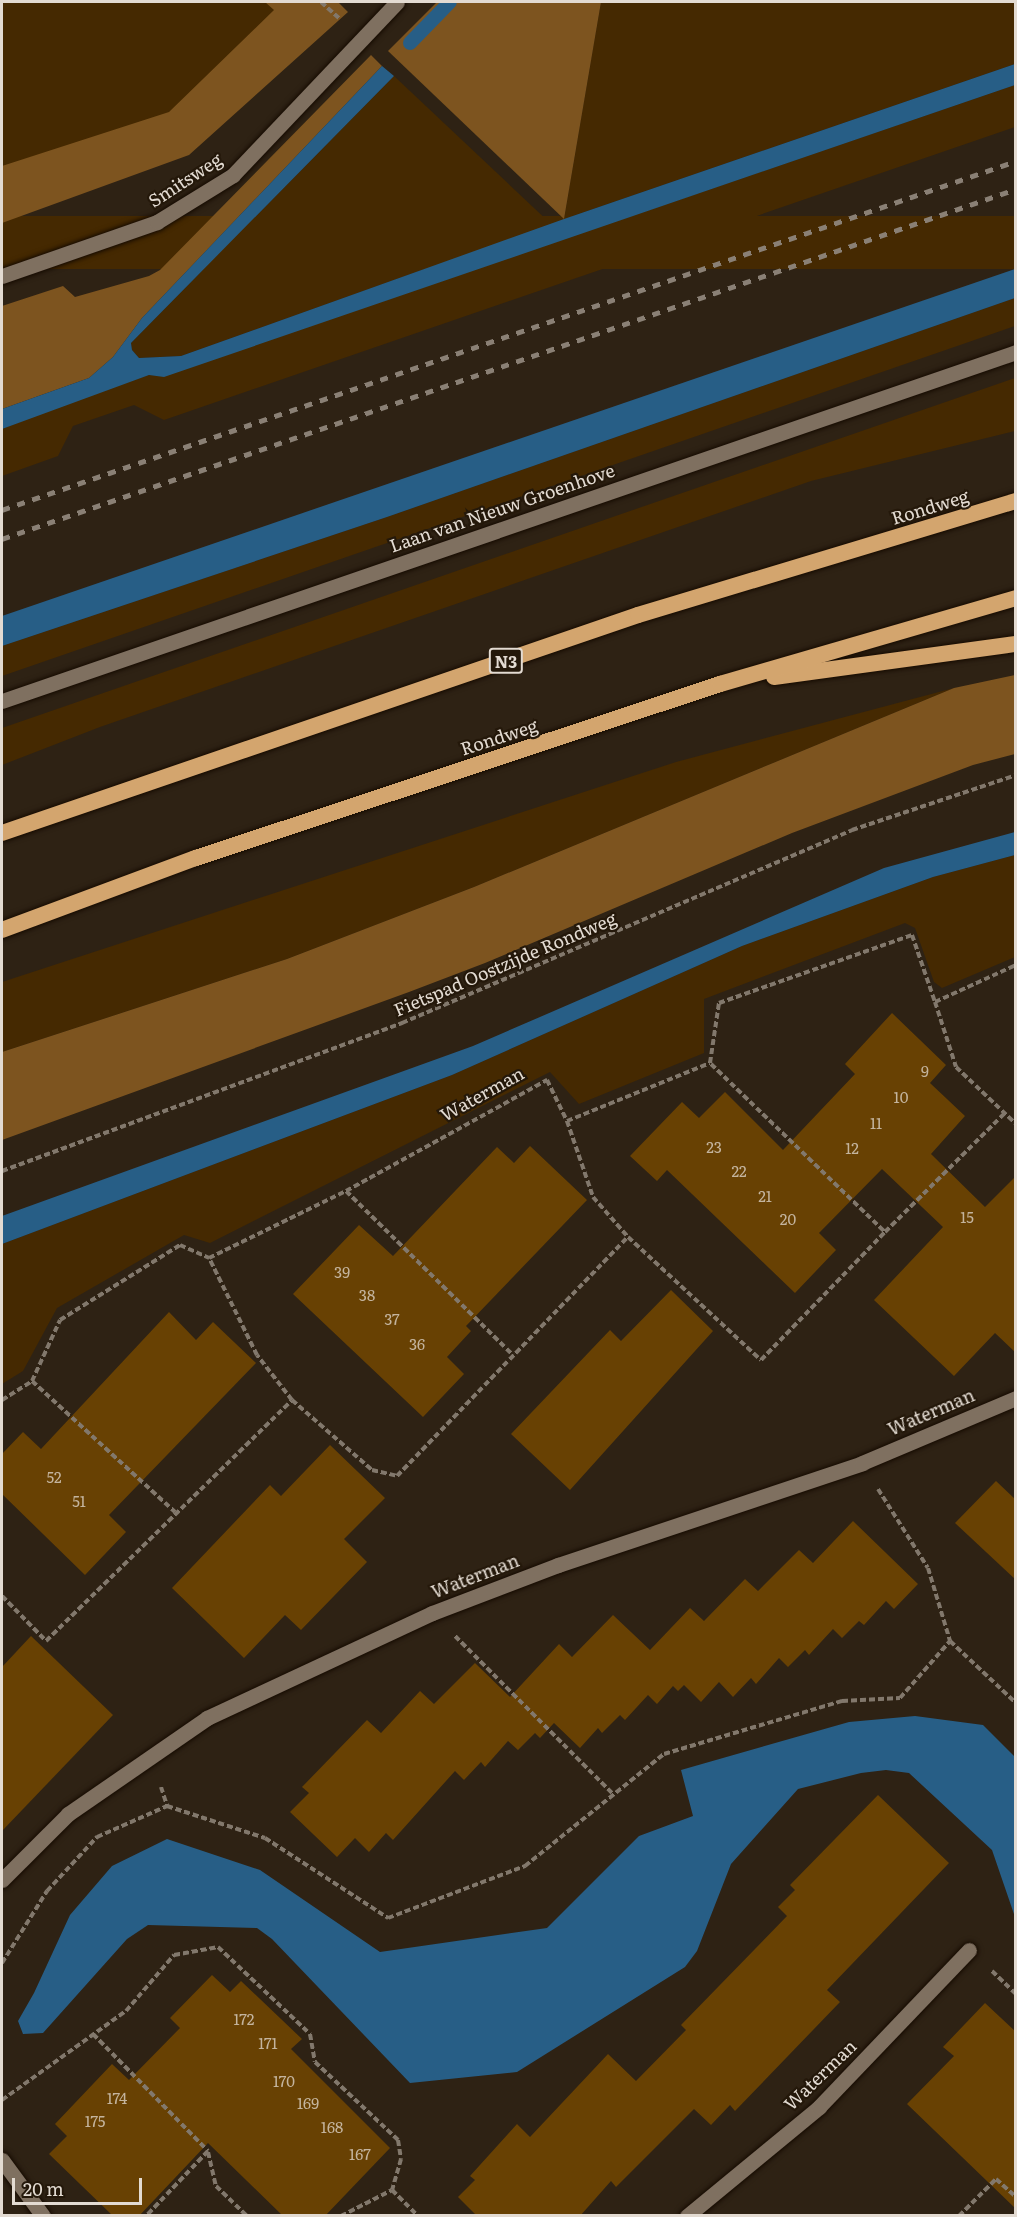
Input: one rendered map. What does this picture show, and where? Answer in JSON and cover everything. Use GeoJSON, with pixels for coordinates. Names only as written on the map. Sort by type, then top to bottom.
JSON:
{"type":"FeatureCollection","features":[{"type":"Feature","properties":{"kind":"highway","name":"Rondweg"},"geometry":{"type":"LineString","coordinates":[[2,833],[638,615],[1016,501]]}},
{"type":"Feature","properties":{"kind":"highway","name":"Rondweg"},"geometry":{"type":"LineString","coordinates":[[2,930],[196,858],[720,684],[1016,598]]}},
{"type":"Feature","properties":{"kind":"highway"},"geometry":{"type":"LineString","coordinates":[[720,684],[1016,644]]}},
{"type":"Feature","properties":{"kind":"street","name":"Smitsweg"},"geometry":{"type":"LineString","coordinates":[[2,276],[157,222],[233,175],[397,2]]}},
{"type":"Feature","properties":{"kind":"street","name":"Laan van Nieuw Groenhove"},"geometry":{"type":"LineString","coordinates":[[2,701],[1016,352]]}},
{"type":"Feature","properties":{"kind":"street","name":"Waterman"},"geometry":{"type":"LineString","coordinates":[[2,1881],[68,1814],[207,1718],[432,1613],[558,1565],[862,1463],[1014,1400]]}},
{"type":"Feature","properties":{"kind":"street","name":"Waterman"},"geometry":{"type":"LineString","coordinates":[[687,2216],[819,2107],[969,1950]]}},
{"type":"Feature","properties":{"kind":"street"},"geometry":{"type":"LineString","coordinates":[[2,2160],[43,2216]]}},
{"type":"Feature","properties":{"kind":"path","name":"Fietspad Oostzijde Rondweg"},"geometry":{"type":"LineString","coordinates":[[2,1171],[402,1023],[852,830],[1016,775]]}},
{"type":"Feature","properties":{"kind":"path"},"geometry":{"type":"LineString","coordinates":[[710,1063],[718,1003],[912,935],[956,1067],[1016,1124]]}},
{"type":"Feature","properties":{"kind":"path"},"geometry":{"type":"LineString","coordinates":[[934,1002],[1016,964]]}},
{"type":"Feature","properties":{"kind":"path"},"geometry":{"type":"LineString","coordinates":[[567,1121],[710,1063]]}},
{"type":"Feature","properties":{"kind":"path"},"geometry":{"type":"LineString","coordinates":[[710,1063],[885,1232],[1004,1114]]}},
{"type":"Feature","properties":{"kind":"path","name":"Waterman"},"geometry":{"type":"LineString","coordinates":[[209,1258],[346,1191],[547,1080],[567,1121],[593,1197],[628,1237],[761,1360],[885,1232]]}},
{"type":"Feature","properties":{"kind":"path"},"geometry":{"type":"LineString","coordinates":[[346,1191],[513,1355]]}},
{"type":"Feature","properties":{"kind":"path"},"geometry":{"type":"LineString","coordinates":[[2,1400],[32,1381],[60,1320],[180,1245],[209,1258],[257,1355],[292,1400],[372,1470],[397,1476],[628,1237]]}},
{"type":"Feature","properties":{"kind":"path"},"geometry":{"type":"LineString","coordinates":[[32,1381],[175,1512]]}},
{"type":"Feature","properties":{"kind":"path"},"geometry":{"type":"LineString","coordinates":[[2,1597],[46,1641],[175,1512],[292,1400]]}},
{"type":"Feature","properties":{"kind":"path"},"geometry":{"type":"LineString","coordinates":[[862,1463],[928,1568],[950,1641],[1016,1703]]}},
{"type":"Feature","properties":{"kind":"path"},"geometry":{"type":"LineString","coordinates":[[432,1613],[614,1794]]}},
{"type":"Feature","properties":{"kind":"path"},"geometry":{"type":"LineString","coordinates":[[2,1963],[47,1891],[97,1837],[167,1806],[265,1838],[388,1918],[525,1866],[664,1754],[842,1701],[900,1698],[950,1641]]}},
{"type":"Feature","properties":{"kind":"path"},"geometry":{"type":"LineString","coordinates":[[2,2100],[126,2011],[174,1955],[218,1947],[310,2034],[315,2062],[398,2140],[401,2159],[392,2190],[341,2216]]}},
{"type":"Feature","properties":{"kind":"path"},"geometry":{"type":"LineString","coordinates":[[93,2034],[208,2151],[216,2186],[247,2216]]}},
{"type":"Feature","properties":{"kind":"path"},"geometry":{"type":"LineString","coordinates":[[146,2216],[208,2151]]}},
{"type":"Feature","properties":{"kind":"path"},"geometry":{"type":"LineString","coordinates":[[959,2216],[996,2179],[1016,2197]]}},
{"type":"Feature","properties":{"kind":"path"},"geometry":{"type":"LineString","coordinates":[[392,2190],[418,2216]]}},
{"type":"Feature","properties":{"kind":"shaded area"},"geometry":{"type":"Polygon","coordinates":[[[2,2],[308,2],[178,139],[2,201],[2,2]]]}},
{"type":"Feature","properties":{"kind":"shaded area"},"geometry":{"type":"Polygon","coordinates":[[[265,2],[338,2],[348,12],[189,155],[2,223],[2,166],[169,112],[274,10],[265,2]]]}},
{"type":"Feature","properties":{"kind":"shaded area"},"geometry":{"type":"Polygon","coordinates":[[[437,2],[601,2],[564,219],[388,51],[437,2]]]}},
{"type":"Feature","properties":{"kind":"shaded area"},"geometry":{"type":"Polygon","coordinates":[[[601,2],[1015,2],[1015,64],[564,219],[601,2]]]}},
{"type":"Feature","properties":{"kind":"shaded area"},"geometry":{"type":"Polygon","coordinates":[[[371,55],[382,66],[142,318],[113,357],[89,378],[2,409],[2,306],[63,286],[75,297],[149,276],[160,270],[371,55]]]}},
{"type":"Feature","properties":{"kind":"shaded area"},"geometry":{"type":"Polygon","coordinates":[[[394,76],[551,224],[181,356],[139,358],[132,350],[131,343],[394,76]]]}},
{"type":"Feature","properties":{"kind":"shaded area"},"geometry":{"type":"Polygon","coordinates":[[[1015,85],[1015,127],[164,420],[134,405],[73,426],[58,456],[2,476],[2,429],[65,404],[149,375],[164,376],[1015,85]]]}},
{"type":"Feature","properties":{"kind":"shaded area"},"geometry":{"type":"Polygon","coordinates":[[[2,216],[1015,216],[1015,269],[2,269],[2,216]]]}},
{"type":"Feature","properties":{"kind":"shaded area"},"geometry":{"type":"Polygon","coordinates":[[[1015,298],[1015,326],[2,676],[2,646],[387,517],[1015,298]]]}},
{"type":"Feature","properties":{"kind":"shaded area"},"geometry":{"type":"Polygon","coordinates":[[[1015,378],[1015,431],[811,481],[100,727],[2,765],[2,728],[1015,378]]]}},
{"type":"Feature","properties":{"kind":"shaded area"},"geometry":{"type":"Polygon","coordinates":[[[1015,675],[1015,754],[973,765],[792,833],[485,963],[409,992],[2,1140],[2,1052],[287,959],[474,887],[954,688],[1015,675]]]}},
{"type":"Feature","properties":{"kind":"shaded area"},"geometry":{"type":"Polygon","coordinates":[[[954,688],[474,887],[287,959],[2,1052],[2,982],[676,762],[954,688]]]}},
{"type":"Feature","properties":{"kind":"shaded area"},"geometry":{"type":"Polygon","coordinates":[[[1015,855],[1015,957],[942,988],[934,982],[915,928],[905,923],[704,999],[704,1053],[579,1104],[550,1072],[210,1243],[184,1235],[57,1308],[23,1371],[2,1384],[2,1244],[452,1075],[742,946],[933,877],[1015,855]]]}},
{"type":"Feature","properties":{"kind":"water"},"geometry":{"type":"Polygon","coordinates":[[[1015,64],[1015,85],[164,377],[149,375],[2,429],[2,409],[89,378],[113,357],[142,318],[382,66],[394,76],[131,343],[132,350],[139,358],[181,356],[564,219],[1015,64]]]}},
{"type":"Feature","properties":{"kind":"water"},"geometry":{"type":"Polygon","coordinates":[[[1015,269],[1015,298],[387,517],[2,646],[2,616],[1015,269]]]}},
{"type":"Feature","properties":{"kind":"water"},"geometry":{"type":"Polygon","coordinates":[[[1015,832],[1015,855],[933,877],[742,946],[452,1075],[2,1244],[2,1216],[473,1046],[884,868],[1015,832]]]}},
{"type":"Feature","properties":{"kind":"water"},"geometry":{"type":"Polygon","coordinates":[[[915,1716],[983,1725],[1015,1757],[1015,1917],[992,1850],[909,1773],[886,1770],[861,1773],[798,1789],[731,1864],[697,1951],[685,1967],[517,2072],[410,2083],[272,1939],[257,1928],[148,1925],[127,1939],[43,2033],[23,2034],[18,2021],[34,1993],[70,1915],[112,1866],[167,1839],[260,1870],[380,1952],[547,1928],[639,1836],[693,1816],[681,1770],[849,1722],[915,1716]]]}},
{"type":"Feature","properties":{"kind":"building"},"geometry":{"type":"Polygon","coordinates":[[[892,1013],[946,1065],[930,1083],[965,1116],[931,1154],[985,1207],[1016,1176],[1016,1353],[995,1333],[954,1376],[874,1300],[943,1227],[882,1169],[819,1233],[836,1250],[795,1293],[667,1170],[657,1181],[630,1156],[682,1102],[699,1118],[725,1092],[783,1150],[855,1074],[845,1064],[892,1013]]]}},
{"type":"Feature","properties":{"kind":"building"},"geometry":{"type":"Polygon","coordinates":[[[530,1146],[587,1200],[466,1326],[471,1331],[447,1357],[464,1374],[423,1417],[293,1294],[359,1225],[393,1256],[497,1147],[514,1163],[530,1146]]]}},
{"type":"Feature","properties":{"kind":"building"},"geometry":{"type":"Polygon","coordinates":[[[671,1290],[713,1331],[570,1490],[511,1434],[610,1330],[621,1341],[671,1290]]]}},
{"type":"Feature","properties":{"kind":"building"},"geometry":{"type":"Polygon","coordinates":[[[169,1312],[196,1340],[213,1322],[256,1363],[109,1515],[126,1532],[85,1575],[2,1494],[2,1454],[23,1432],[41,1449],[169,1312]]]}},
{"type":"Feature","properties":{"kind":"building"},"geometry":{"type":"Polygon","coordinates":[[[330,1445],[385,1498],[344,1539],[367,1562],[301,1630],[285,1615],[244,1658],[172,1588],[270,1485],[281,1496],[330,1445]]]}},
{"type":"Feature","properties":{"kind":"building"},"geometry":{"type":"Polygon","coordinates":[[[996,1481],[1016,1500],[1016,1580],[955,1523],[996,1481]]]}},
{"type":"Feature","properties":{"kind":"building"},"geometry":{"type":"Polygon","coordinates":[[[853,1521],[918,1584],[894,1609],[886,1601],[864,1625],[859,1621],[842,1638],[833,1629],[809,1655],[805,1650],[788,1667],[779,1658],[756,1684],[751,1678],[733,1697],[719,1682],[701,1702],[684,1685],[678,1691],[673,1686],[657,1704],[648,1695],[625,1720],[620,1715],[602,1733],[598,1728],[580,1748],[554,1723],[540,1738],[535,1733],[518,1750],[508,1741],[485,1767],[481,1762],[464,1780],[455,1771],[393,1840],[386,1833],[369,1852],[355,1838],[337,1857],[290,1812],[309,1793],[302,1787],[367,1720],[381,1733],[420,1691],[434,1704],[475,1663],[510,1697],[559,1644],[572,1657],[613,1615],[650,1650],[690,1608],[704,1621],[745,1579],[758,1591],[799,1550],[813,1563],[853,1521]]]}},
{"type":"Feature","properties":{"kind":"building"},"geometry":{"type":"Polygon","coordinates":[[[31,1636],[113,1715],[2,1831],[2,1667],[31,1636]]]}},
{"type":"Feature","properties":{"kind":"building"},"geometry":{"type":"Polygon","coordinates":[[[878,1795],[949,1863],[827,1990],[840,2002],[735,2111],[730,2105],[711,2125],[694,2109],[616,2187],[611,2181],[580,2216],[477,2216],[458,2197],[475,2180],[470,2176],[517,2124],[530,2137],[608,2054],[636,2081],[686,2030],[681,2025],[787,1916],[778,1907],[795,1890],[790,1885],[878,1795]]]}},
{"type":"Feature","properties":{"kind":"building"},"geometry":{"type":"Polygon","coordinates":[[[212,1975],[230,1992],[241,1981],[302,2039],[291,2049],[390,2148],[325,2216],[283,2216],[208,2143],[139,2216],[113,2216],[49,2154],[67,2136],[55,2124],[112,2064],[129,2080],[180,2028],[170,2018],[212,1975]]]}},
{"type":"Feature","properties":{"kind":"building"},"geometry":{"type":"Polygon","coordinates":[[[985,2003],[1016,2032],[1016,2209],[907,2104],[954,2056],[943,2047],[985,2003]]]}},
{"type":"Feature","properties":{"kind":"waterway"},"geometry":{"type":"LineString","coordinates":[[410,43],[450,2]]}},
{"type":"Feature","properties":{"kind":"railway"},"geometry":{"type":"LineString","coordinates":[[2,510],[1016,161]]}},
{"type":"Feature","properties":{"kind":"railway"},"geometry":{"type":"LineString","coordinates":[[2,539],[1016,189]]}}]}
